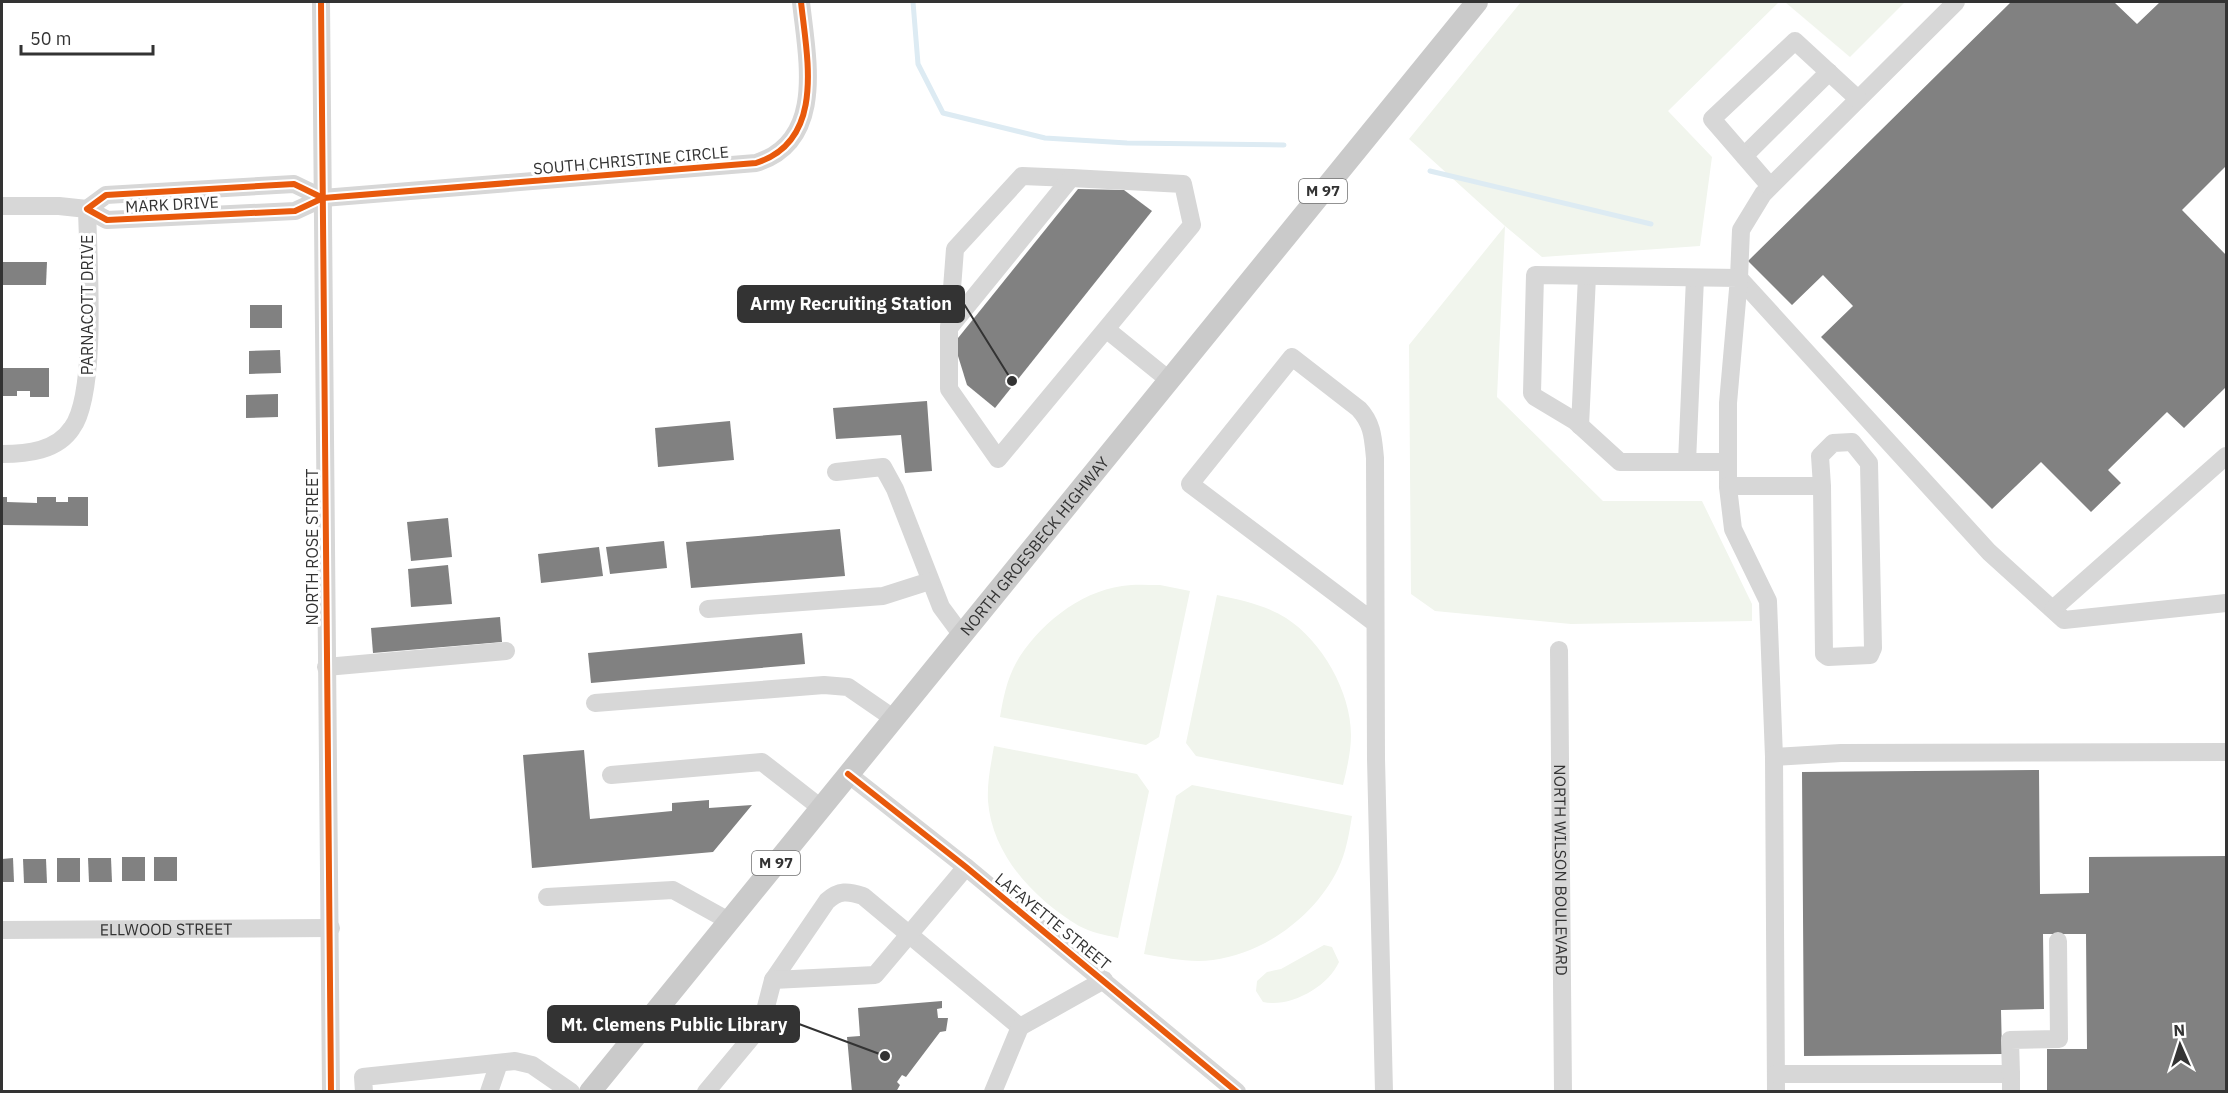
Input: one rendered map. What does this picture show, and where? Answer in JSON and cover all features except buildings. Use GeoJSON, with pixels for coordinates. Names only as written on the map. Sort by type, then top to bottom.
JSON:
{"type":"FeatureCollection","features":[{"type":"Feature","properties":{"kind":"main road","name":"NORTH GROESBECK HIGHWAY"},"geometry":{"type":"LineString","coordinates":[[591,1092],[1477,2]]}},
{"type":"Feature","properties":{"kind":"street","name":"NORTH ROSE STREET"},"geometry":{"type":"LineString","coordinates":[[321,2],[331,1092]]}},
{"type":"Feature","properties":{"kind":"street","name":"SOUTH CHRISTINE CIRCLE"},"geometry":{"type":"LineString","coordinates":[[323,198],[723,167],[769,159],[787,147],[797,134],[805,112],[806,43],[801,2]]}},
{"type":"Feature","properties":{"kind":"street"},"geometry":{"type":"LineString","coordinates":[[1956,2],[1762,194],[1741,230],[1728,403],[1728,486],[1733,529],[1768,601],[1774,757],[1776,1083],[2011,1083],[2010,1040],[2060,1039],[2058,941]]}},
{"type":"Feature","properties":{"kind":"street"},"geometry":{"type":"LineString","coordinates":[[1770,186],[1712,119],[1795,41],[1858,99]]}},
{"type":"Feature","properties":{"kind":"street"},"geometry":{"type":"LineString","coordinates":[[1744,156],[1829,72]]}},
{"type":"Feature","properties":{"kind":"street"},"geometry":{"type":"LineString","coordinates":[[1022,176],[1071,178],[1183,184],[1192,225],[998,459],[949,389],[949,328],[955,249],[1022,176]]}},
{"type":"Feature","properties":{"kind":"street"},"geometry":{"type":"LineString","coordinates":[[949,328],[1071,178]]}},
{"type":"Feature","properties":{"kind":"street","name":"MARK DRIVE"},"geometry":{"type":"LineString","coordinates":[[87,209],[106,195],[294,184],[323,198]]}},
{"type":"Feature","properties":{"kind":"street","name":"MARK DRIVE"},"geometry":{"type":"LineString","coordinates":[[2,206],[59,206],[87,209],[106,220],[295,211],[323,198]]}},
{"type":"Feature","properties":{"kind":"street","name":"PARNACOTT DRIVE"},"geometry":{"type":"LineString","coordinates":[[2,454],[30,452],[59,441],[72,428],[81,411],[88,365],[87,209]]}},
{"type":"Feature","properties":{"kind":"street"},"geometry":{"type":"LineString","coordinates":[[1728,462],[1620,462],[1580,426],[1532,393],[1535,275],[1739,278],[1989,552],[2064,620],[2226,603]]}},
{"type":"Feature","properties":{"kind":"street"},"geometry":{"type":"LineString","coordinates":[[1580,426],[1587,276]]}},
{"type":"Feature","properties":{"kind":"street"},"geometry":{"type":"LineString","coordinates":[[1687,462],[1695,278]]}},
{"type":"Feature","properties":{"kind":"street"},"geometry":{"type":"LineString","coordinates":[[1106,329],[1169,380]]}},
{"type":"Feature","properties":{"kind":"street"},"geometry":{"type":"LineString","coordinates":[[1375,623],[1190,484],[1292,357],[1359,409],[1371,427],[1375,458],[1375,623],[1384,1092]]}},
{"type":"Feature","properties":{"kind":"street"},"geometry":{"type":"LineString","coordinates":[[1852,442],[1869,463],[1873,648],[1870,654],[1828,657],[1824,654],[1822,486],[1820,456],[1833,443],[1852,442]]}},
{"type":"Feature","properties":{"kind":"street"},"geometry":{"type":"LineString","coordinates":[[2053,609],[2226,456]]}},
{"type":"Feature","properties":{"kind":"street"},"geometry":{"type":"LineString","coordinates":[[836,472],[883,467],[895,489],[940,607],[961,634]]}},
{"type":"Feature","properties":{"kind":"street"},"geometry":{"type":"LineString","coordinates":[[1728,486],[1822,486]]}},
{"type":"Feature","properties":{"kind":"street"},"geometry":{"type":"LineString","coordinates":[[708,609],[883,596],[930,582]]}},
{"type":"Feature","properties":{"kind":"street","name":"NORTH WILSON BOULEVARD"},"geometry":{"type":"LineString","coordinates":[[1559,650],[1563,1092]]}},
{"type":"Feature","properties":{"kind":"street"},"geometry":{"type":"LineString","coordinates":[[326,667],[506,651]]}},
{"type":"Feature","properties":{"kind":"street"},"geometry":{"type":"LineString","coordinates":[[595,704],[824,685],[848,687],[893,718]]}},
{"type":"Feature","properties":{"kind":"street"},"geometry":{"type":"LineString","coordinates":[[1774,757],[1840,753],[2226,752]]}},
{"type":"Feature","properties":{"kind":"street"},"geometry":{"type":"LineString","coordinates":[[611,775],[762,762],[821,807]]}},
{"type":"Feature","properties":{"kind":"street","name":"LAFAYETTE STREET"},"geometry":{"type":"LineString","coordinates":[[848,774],[966,867],[1237,1092]]}},
{"type":"Feature","properties":{"kind":"street"},"geometry":{"type":"LineString","coordinates":[[773,980],[875,975],[966,867]]}},
{"type":"Feature","properties":{"kind":"street"},"geometry":{"type":"LineString","coordinates":[[547,897],[673,890],[729,921]]}},
{"type":"Feature","properties":{"kind":"street"},"geometry":{"type":"LineString","coordinates":[[706,1092],[761,1026],[773,980],[826,900],[836,893],[850,892],[863,896],[1020,1027]]}},
{"type":"Feature","properties":{"kind":"street","name":"ELLWOOD STREET"},"geometry":{"type":"LineString","coordinates":[[2,930],[331,928]]}},
{"type":"Feature","properties":{"kind":"street"},"geometry":{"type":"LineString","coordinates":[[993,1092],[1020,1027],[1104,980]]}},
{"type":"Feature","properties":{"kind":"street"},"geometry":{"type":"LineString","coordinates":[[364,1092],[363,1077],[526,1062],[570,1092]]}},
{"type":"Feature","properties":{"kind":"street"},"geometry":{"type":"LineString","coordinates":[[489,1092],[499,1063]]}},
{"type":"Feature","properties":{"kind":"shaded area"},"geometry":{"type":"Polygon","coordinates":[[[1521,2],[1779,2],[1668,111],[1712,157],[1700,246],[1542,257],[1409,139],[1521,2]]]}},
{"type":"Feature","properties":{"kind":"shaded area"},"geometry":{"type":"Polygon","coordinates":[[[1785,2],[1905,2],[1850,57],[1785,2]]]}},
{"type":"Feature","properties":{"kind":"shaded area"},"geometry":{"type":"Polygon","coordinates":[[[1505,226],[1497,397],[1603,501],[1702,501],[1752,604],[1752,621],[1571,624],[1435,611],[1411,594],[1409,345],[1505,226]]]}},
{"type":"Feature","properties":{"kind":"shaded area"},"geometry":{"type":"Polygon","coordinates":[[[1127,585],[1160,585],[1190,591],[1159,737],[1146,745],[1000,717],[1008,682],[1016,663],[1035,636],[1047,624],[1090,595],[1127,585]]]}},
{"type":"Feature","properties":{"kind":"shaded area"},"geometry":{"type":"Polygon","coordinates":[[[1217,595],[1253,604],[1286,618],[1311,640],[1332,669],[1340,685],[1350,719],[1350,748],[1343,785],[1196,756],[1186,743],[1217,595]]]}},
{"type":"Feature","properties":{"kind":"shaded area"},"geometry":{"type":"Polygon","coordinates":[[[994,746],[1137,774],[1149,791],[1118,938],[1083,928],[1062,915],[1031,889],[1007,857],[991,821],[988,801],[994,746]]]}},
{"type":"Feature","properties":{"kind":"shaded area"},"geometry":{"type":"Polygon","coordinates":[[[1192,785],[1352,816],[1345,850],[1338,869],[1316,902],[1302,917],[1269,941],[1232,956],[1204,961],[1144,954],[1176,796],[1192,785]]]}},
{"type":"Feature","properties":{"kind":"shaded area"},"geometry":{"type":"Polygon","coordinates":[[[1324,945],[1332,947],[1339,962],[1326,980],[1296,999],[1274,1003],[1263,1002],[1256,991],[1257,981],[1267,972],[1281,969],[1324,945]]]}},
{"type":"Feature","properties":{"kind":"waterway"},"geometry":{"type":"LineString","coordinates":[[913,2],[918,64],[943,113],[1045,138],[1127,143],[1284,145]]}},
{"type":"Feature","properties":{"kind":"waterway"},"geometry":{"type":"LineString","coordinates":[[1430,171],[1651,224]]}},
{"type":"Feature","properties":{"kind":"cycle path"},"geometry":{"type":"LineString","coordinates":[[321,2],[331,1092]]}},
{"type":"Feature","properties":{"kind":"cycle path"},"geometry":{"type":"LineString","coordinates":[[323,198],[294,184],[106,195],[87,209],[107,220],[295,211],[323,198],[756,163],[778,152],[793,136],[803,117],[808,72],[801,2]]}},
{"type":"Feature","properties":{"kind":"cycle path"},"geometry":{"type":"LineString","coordinates":[[848,774],[966,867],[1237,1092]]}},
{"type":"Feature","properties":{"kind":"place","name":"Army Recruiting Station"},"geometry":{"type":"Point","coordinates":[1012,381]}},
{"type":"Feature","properties":{"kind":"place","name":"Mt. Clemens Public Library"},"geometry":{"type":"Point","coordinates":[885,1056]}}]}
